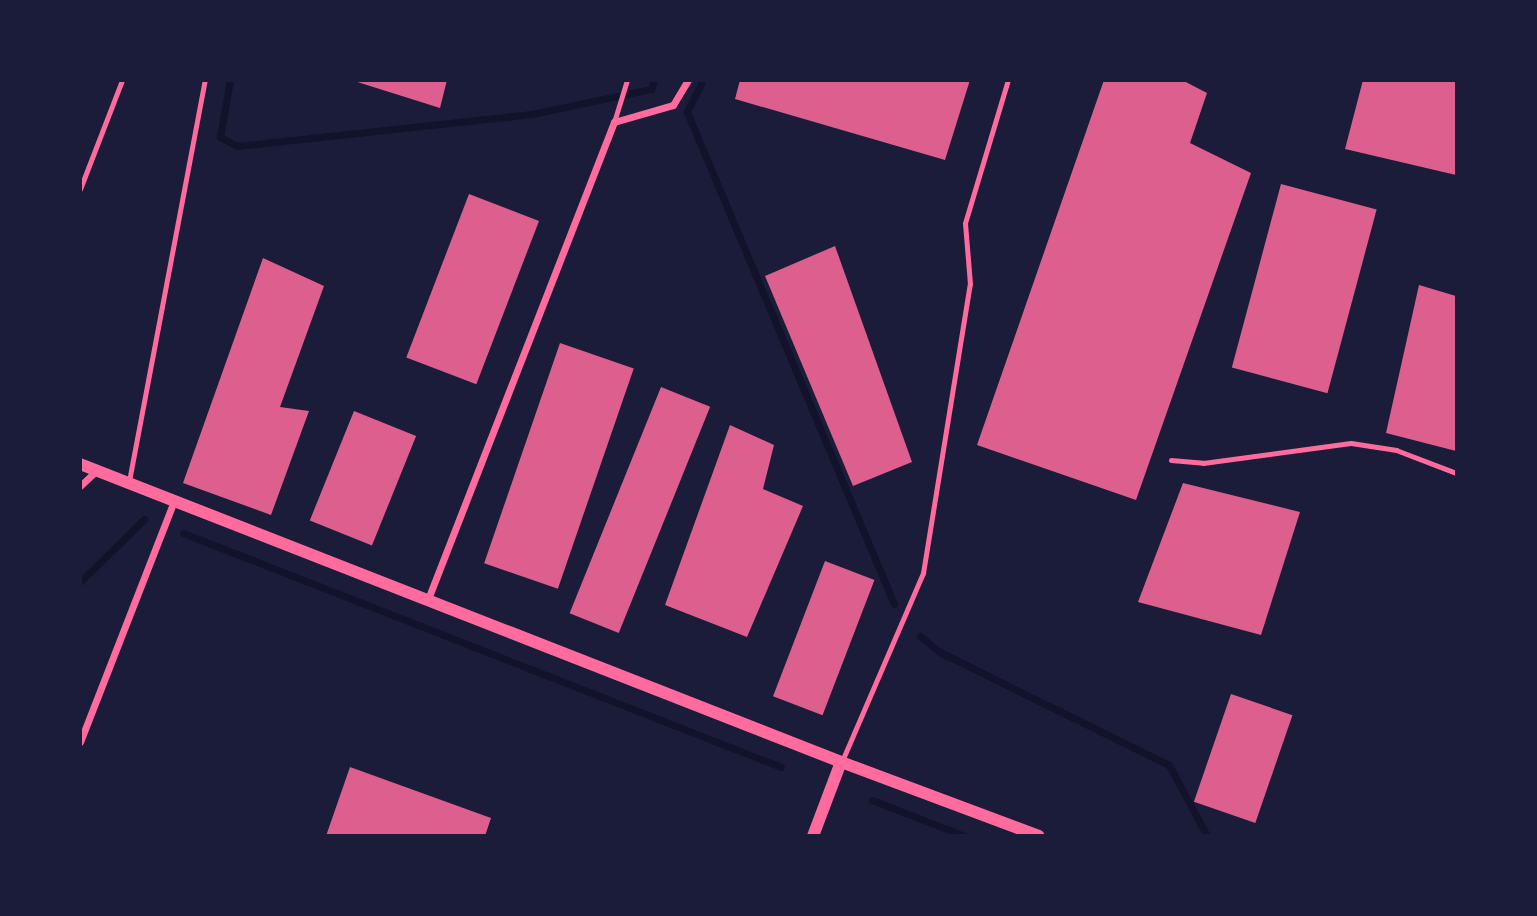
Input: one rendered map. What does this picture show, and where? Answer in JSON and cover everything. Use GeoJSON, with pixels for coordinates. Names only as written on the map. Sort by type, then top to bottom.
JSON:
{"type":"FeatureCollection","features":[{"type":"Feature","properties":{"kind":"street"},"geometry":{"type":"LineString","coordinates":[[428,599],[614,122],[673,105],[688,80]]}},
{"type":"Feature","properties":{"kind":"street"},"geometry":{"type":"LineString","coordinates":[[80,464],[129,481],[173,503],[428,599],[841,762],[1039,835]]}},
{"type":"Feature","properties":{"kind":"street"},"geometry":{"type":"LineString","coordinates":[[80,486],[97,470]]}},
{"type":"Feature","properties":{"kind":"street"},"geometry":{"type":"LineString","coordinates":[[80,742],[173,503]]}},
{"type":"Feature","properties":{"kind":"street"},"geometry":{"type":"LineString","coordinates":[[813,835],[841,762]]}},
{"type":"Feature","properties":{"kind":"lane"},"geometry":{"type":"LineString","coordinates":[[80,190],[122,80]]}},
{"type":"Feature","properties":{"kind":"lane"},"geometry":{"type":"LineString","coordinates":[[129,481],[205,80]]}},
{"type":"Feature","properties":{"kind":"lane"},"geometry":{"type":"LineString","coordinates":[[841,762],[923,573],[970,284],[965,223],[1008,80]]}},
{"type":"Feature","properties":{"kind":"lane"},"geometry":{"type":"LineString","coordinates":[[614,122],[626,82]]}},
{"type":"Feature","properties":{"kind":"lane"},"geometry":{"type":"LineString","coordinates":[[1171,460],[1203,463],[1352,443],[1396,450],[1457,473]]}},
{"type":"Feature","properties":{"kind":"building"},"geometry":{"type":"Polygon","coordinates":[[[351,80],[447,80],[440,108],[351,80]]]}},
{"type":"Feature","properties":{"kind":"building"},"geometry":{"type":"Polygon","coordinates":[[[740,80],[970,80],[945,160],[735,99],[740,80]]]}},
{"type":"Feature","properties":{"kind":"building"},"geometry":{"type":"Polygon","coordinates":[[[1104,80],[1182,80],[1207,93],[1190,143],[1251,173],[1136,500],[977,445],[1104,80]]]}},
{"type":"Feature","properties":{"kind":"building"},"geometry":{"type":"Polygon","coordinates":[[[1363,80],[1456,80],[1456,175],[1345,149],[1363,80]]]}},
{"type":"Feature","properties":{"kind":"building"},"geometry":{"type":"Polygon","coordinates":[[[1281,184],[1377,210],[1327,393],[1232,368],[1281,184]]]}},
{"type":"Feature","properties":{"kind":"building"},"geometry":{"type":"Polygon","coordinates":[[[469,194],[539,221],[476,384],[406,357],[469,194]]]}},
{"type":"Feature","properties":{"kind":"building"},"geometry":{"type":"Polygon","coordinates":[[[835,246],[912,462],[853,486],[765,276],[835,246]]]}},
{"type":"Feature","properties":{"kind":"building"},"geometry":{"type":"Polygon","coordinates":[[[263,258],[324,286],[280,407],[309,411],[271,515],[183,483],[263,258]]]}},
{"type":"Feature","properties":{"kind":"building"},"geometry":{"type":"Polygon","coordinates":[[[1419,285],[1456,296],[1456,451],[1386,433],[1419,285]]]}},
{"type":"Feature","properties":{"kind":"building"},"geometry":{"type":"Polygon","coordinates":[[[560,343],[634,368],[558,589],[484,563],[560,343]]]}},
{"type":"Feature","properties":{"kind":"building"},"geometry":{"type":"Polygon","coordinates":[[[661,387],[710,407],[619,633],[570,613],[661,387]]]}},
{"type":"Feature","properties":{"kind":"building"},"geometry":{"type":"Polygon","coordinates":[[[354,411],[416,436],[372,546],[310,520],[354,411]]]}},
{"type":"Feature","properties":{"kind":"building"},"geometry":{"type":"Polygon","coordinates":[[[730,425],[774,445],[763,489],[803,506],[747,637],[665,605],[730,425]]]}},
{"type":"Feature","properties":{"kind":"building"},"geometry":{"type":"Polygon","coordinates":[[[1183,483],[1300,512],[1261,635],[1138,602],[1183,483]]]}},
{"type":"Feature","properties":{"kind":"building"},"geometry":{"type":"Polygon","coordinates":[[[825,561],[874,580],[823,715],[773,696],[825,561]]]}},
{"type":"Feature","properties":{"kind":"building"},"geometry":{"type":"Polygon","coordinates":[[[1231,694],[1292,715],[1255,823],[1194,802],[1231,694]]]}},
{"type":"Feature","properties":{"kind":"building"},"geometry":{"type":"Polygon","coordinates":[[[350,767],[491,818],[485,836],[326,836],[350,767]]]}},
{"type":"Feature","properties":{"kind":"waterway"},"geometry":{"type":"LineString","coordinates":[[230,80],[220,137],[237,146],[532,114],[651,89],[654,80]]}},
{"type":"Feature","properties":{"kind":"waterway"},"geometry":{"type":"LineString","coordinates":[[703,80],[687,112],[894,604]]}},
{"type":"Feature","properties":{"kind":"waterway"},"geometry":{"type":"LineString","coordinates":[[80,582],[144,519]]}},
{"type":"Feature","properties":{"kind":"waterway"},"geometry":{"type":"LineString","coordinates":[[183,533],[781,767]]}},
{"type":"Feature","properties":{"kind":"waterway"},"geometry":{"type":"LineString","coordinates":[[920,636],[940,652],[1169,765],[1207,836]]}},
{"type":"Feature","properties":{"kind":"waterway"},"geometry":{"type":"LineString","coordinates":[[872,800],[965,836]]}}]}
